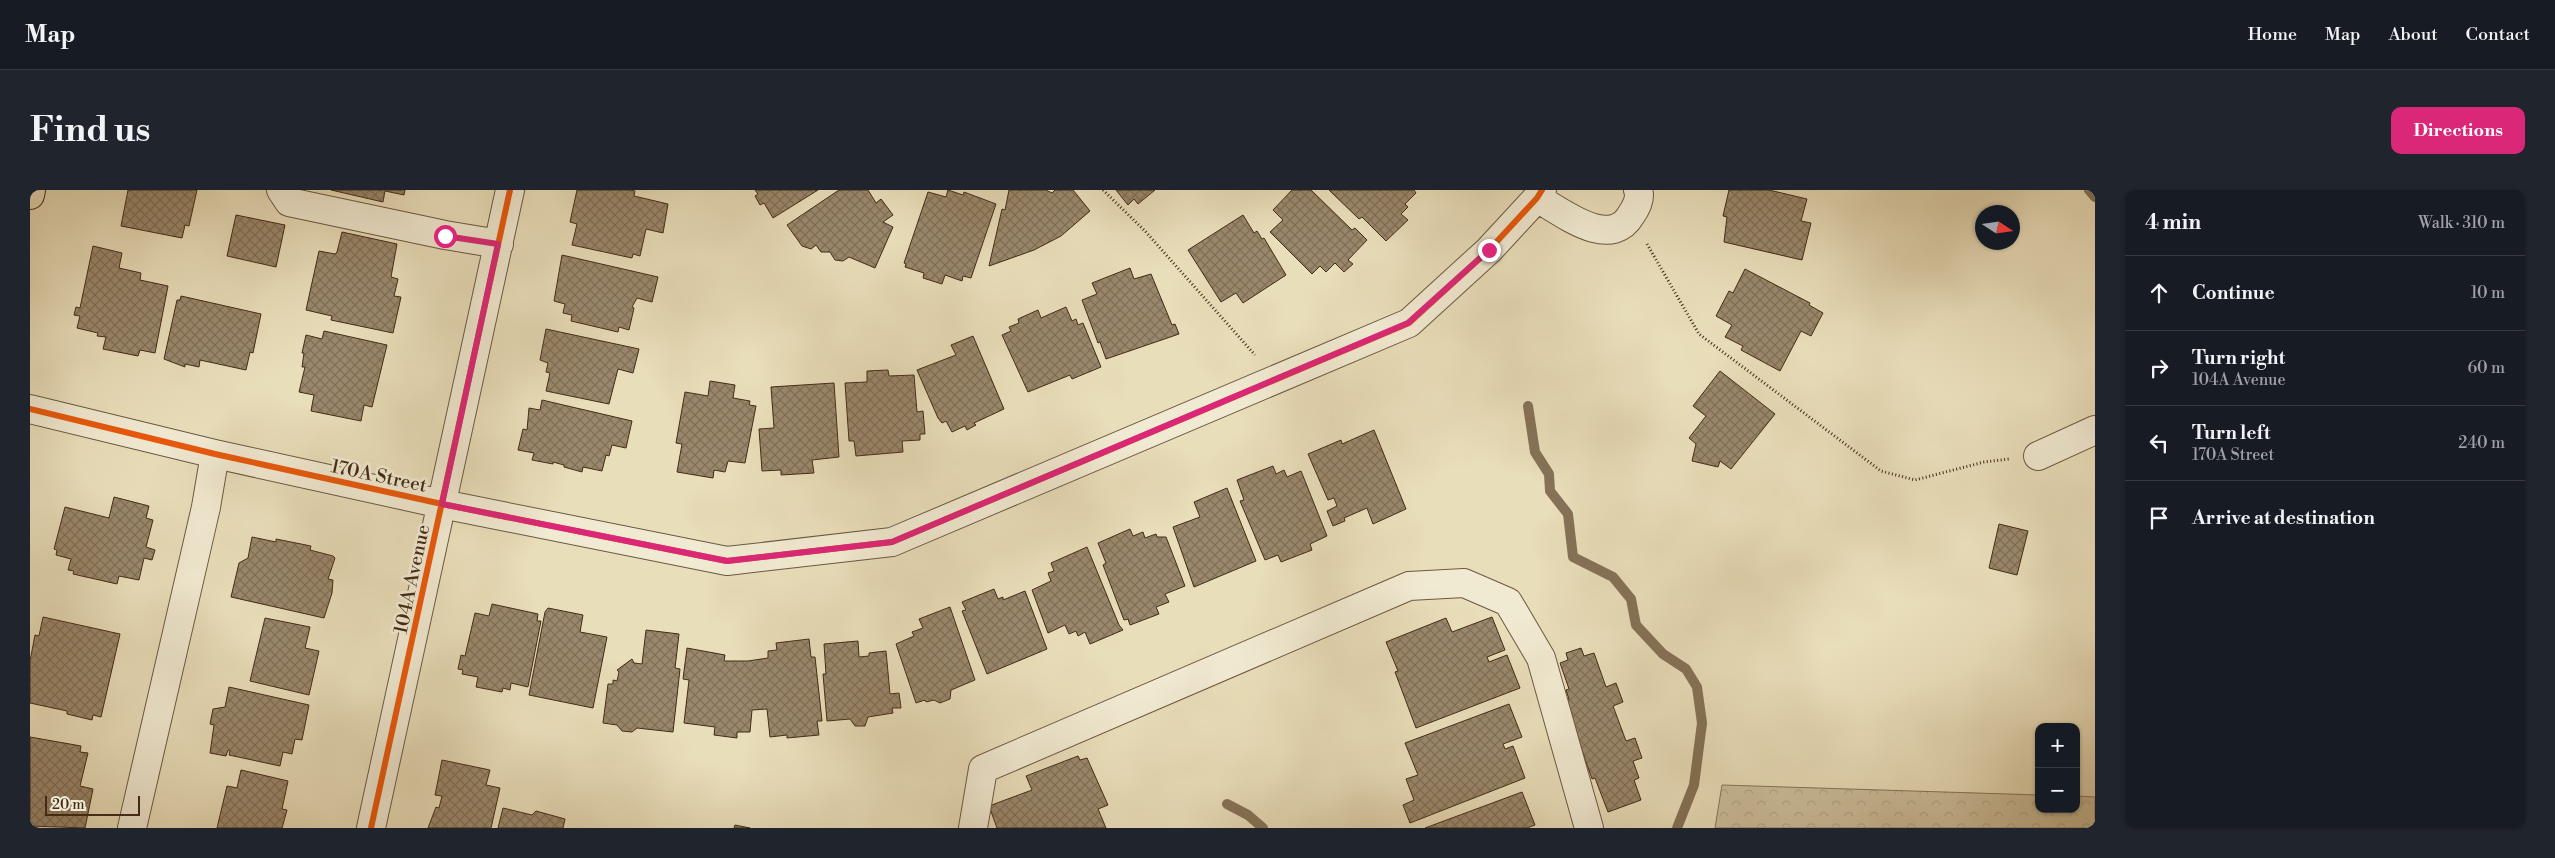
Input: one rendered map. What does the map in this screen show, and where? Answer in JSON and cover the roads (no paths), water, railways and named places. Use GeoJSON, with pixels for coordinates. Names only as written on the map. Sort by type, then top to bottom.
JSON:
{"type":"FeatureCollection","features":[{"type":"Feature","properties":{"kind":"main road"},"geometry":{"type":"LineString","coordinates":[[30,195],[31,190]]}},
{"type":"Feature","properties":{"kind":"street"},"geometry":{"type":"LineString","coordinates":[[281,190],[289,202],[445,236],[498,244]]}},
{"type":"Feature","properties":{"kind":"street","name":"104A Avenue"},"geometry":{"type":"LineString","coordinates":[[371,828],[510,190]]}},
{"type":"Feature","properties":{"kind":"street"},"geometry":{"type":"LineString","coordinates":[[1540,194],[1595,230],[1610,230],[1622,227],[1630,217],[1637,206],[1638,190]]}},
{"type":"Feature","properties":{"kind":"street","name":"170A Street"},"geometry":{"type":"LineString","coordinates":[[30,409],[215,454],[442,504],[727,561],[892,542],[1408,323],[1489,250],[1540,194]]}},
{"type":"Feature","properties":{"kind":"street"},"geometry":{"type":"LineString","coordinates":[[2038,456],[2095,430]]}},
{"type":"Feature","properties":{"kind":"street"},"geometry":{"type":"LineString","coordinates":[[132,828],[206,507],[215,454]]}},
{"type":"Feature","properties":{"kind":"street"},"geometry":{"type":"LineString","coordinates":[[973,828],[983,769],[1409,586],[1464,583],[1508,602],[1541,658],[1589,828]]}},
{"type":"Feature","properties":{"kind":"waterway"},"geometry":{"type":"LineString","coordinates":[[2089,190],[2095,197]]}},
{"type":"Feature","properties":{"kind":"waterway"},"geometry":{"type":"LineString","coordinates":[[1528,406],[1535,452],[1549,474],[1550,491],[1568,514],[1573,557],[1613,577],[1631,599],[1636,625],[1663,654],[1686,669],[1697,687],[1702,723],[1694,785],[1677,828]]}},
{"type":"Feature","properties":{"kind":"waterway"},"geometry":{"type":"LineString","coordinates":[[1227,804],[1248,815],[1263,828]]}}]}
